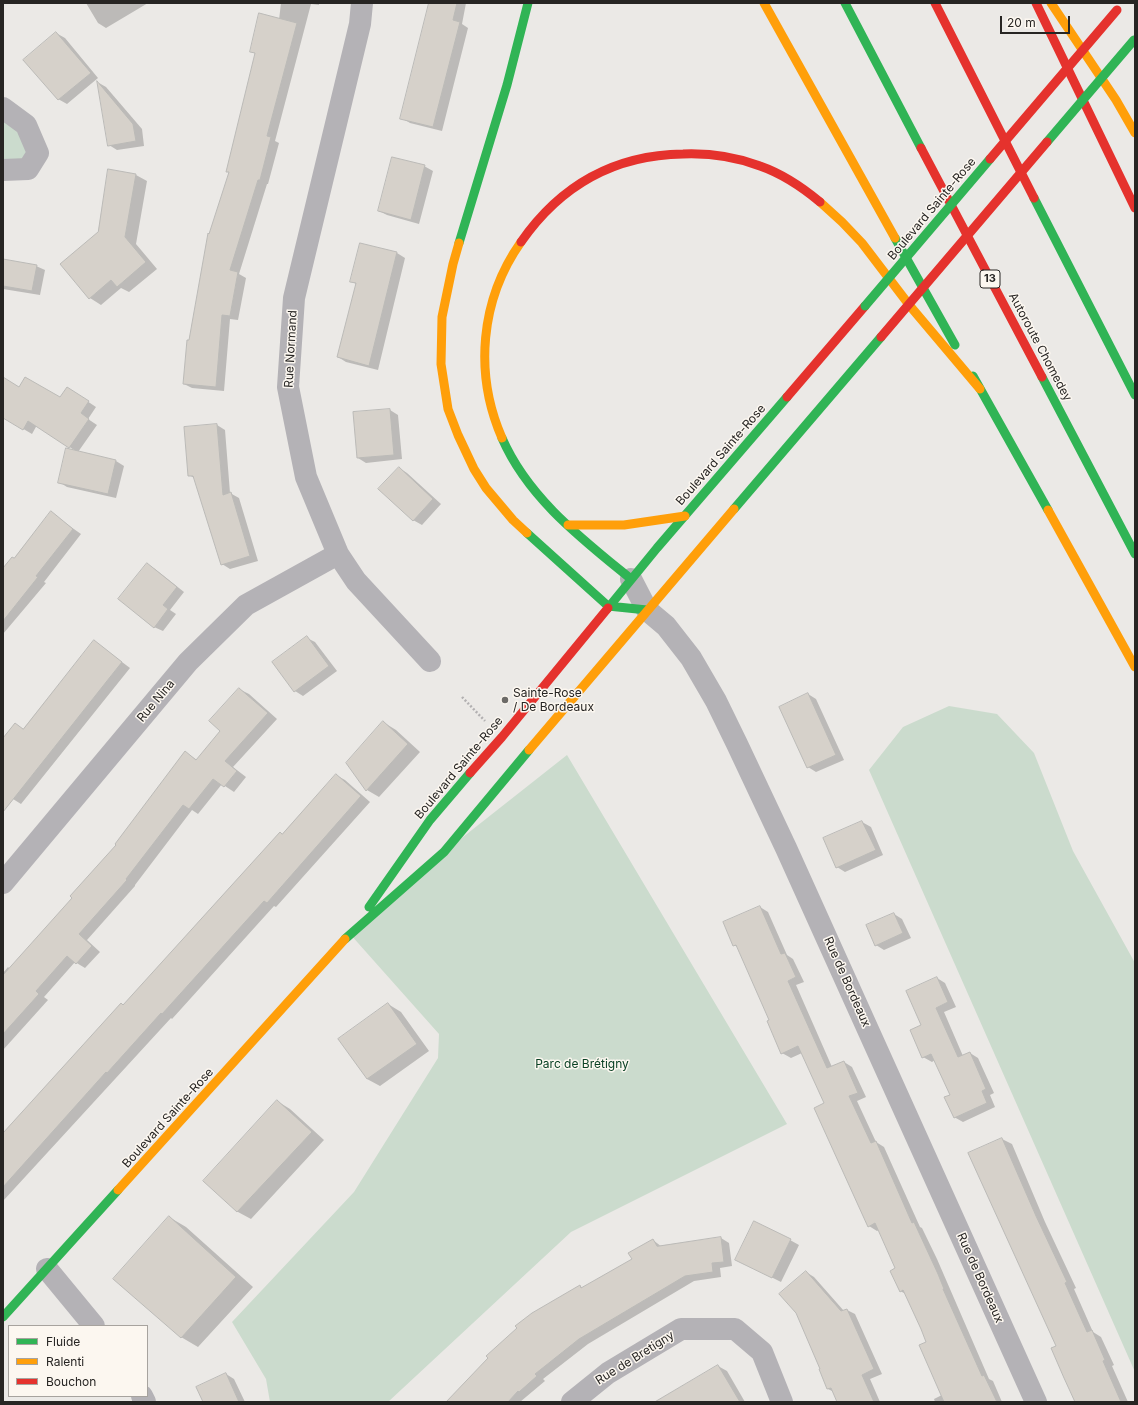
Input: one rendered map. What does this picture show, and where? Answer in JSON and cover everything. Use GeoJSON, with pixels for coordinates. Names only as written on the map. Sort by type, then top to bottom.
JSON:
{"type":"FeatureCollection","features":[{"type":"Feature","properties":{"kind":"main road"},"geometry":{"type":"LineString","coordinates":[[528,3],[507,85],[453,264],[442,317],[442,371],[448,410],[474,469],[486,488],[518,525],[608,606],[647,610]]}},
{"type":"Feature","properties":{"kind":"main road"},"geometry":{"type":"LineString","coordinates":[[764,3],[1135,667]]}},
{"type":"Feature","properties":{"kind":"main road","name":"Autoroute Chomedey"},"geometry":{"type":"LineString","coordinates":[[845,3],[1135,554]]}},
{"type":"Feature","properties":{"kind":"main road"},"geometry":{"type":"LineString","coordinates":[[935,3],[1135,395]]}},
{"type":"Feature","properties":{"kind":"main road"},"geometry":{"type":"LineString","coordinates":[[1036,3],[1135,208]]}},
{"type":"Feature","properties":{"kind":"main road"},"geometry":{"type":"LineString","coordinates":[[1051,3],[1116,100],[1135,133]]}},
{"type":"Feature","properties":{"kind":"main road","name":"Boulevard Sainte-Rose"},"geometry":{"type":"LineString","coordinates":[[350,934],[430,820],[502,737],[608,606],[1120,6]]}},
{"type":"Feature","properties":{"kind":"main road","name":"Boulevard Sainte-Rose"},"geometry":{"type":"LineString","coordinates":[[3,1317],[350,934],[444,852],[647,610],[1134,39]]}},
{"type":"Feature","properties":{"kind":"main road"},"geometry":{"type":"LineString","coordinates":[[631,579],[568,525],[527,480],[517,466],[499,430],[485,376],[485,335],[493,297],[508,259],[530,228],[556,200],[572,188],[608,168],[648,157],[670,154],[710,154],[750,162],[770,170],[802,188],[838,217],[857,237],[900,294],[980,389]]}},
{"type":"Feature","properties":{"kind":"main road"},"geometry":{"type":"LineString","coordinates":[[568,525],[624,525],[685,516]]}},
{"type":"Feature","properties":{"kind":"street","name":"Rue Normand"},"geometry":{"type":"LineString","coordinates":[[362,3],[360,24],[294,298],[288,387],[306,476],[338,554],[356,581],[430,661]]}},
{"type":"Feature","properties":{"kind":"street"},"geometry":{"type":"LineString","coordinates":[[3,108],[26,125],[38,153],[28,168],[3,170]]}},
{"type":"Feature","properties":{"kind":"street","name":"Rue Nina"},"geometry":{"type":"LineString","coordinates":[[3,883],[188,662],[246,604],[338,554]]}},
{"type":"Feature","properties":{"kind":"street","name":"Rue de Bordeaux"},"geometry":{"type":"LineString","coordinates":[[631,579],[647,610],[666,626],[691,658],[716,701],[786,848],[1036,1402]]}},
{"type":"Feature","properties":{"kind":"street"},"geometry":{"type":"LineString","coordinates":[[47,1269],[93,1325]]}},
{"type":"Feature","properties":{"kind":"street","name":"Rue de Bretigny"},"geometry":{"type":"LineString","coordinates":[[572,1402],[608,1373],[681,1329],[735,1329],[762,1352],[782,1402]]}},
{"type":"Feature","properties":{"kind":"path"},"geometry":{"type":"LineString","coordinates":[[462,697],[487,722]]}},
{"type":"Feature","properties":{"kind":"green space"},"geometry":{"type":"Polygon","coordinates":[[[3,108],[38,153],[3,170],[3,108]]]}},
{"type":"Feature","properties":{"kind":"green space"},"geometry":{"type":"Polygon","coordinates":[[[949,706],[997,714],[1034,753],[1073,851],[1135,963],[1135,1372],[869,770],[903,727],[949,706]]]}},
{"type":"Feature","properties":{"kind":"green space","name":"Parc de Brétigny"},"geometry":{"type":"Polygon","coordinates":[[[567,755],[787,1124],[571,1232],[388,1402],[270,1402],[266,1379],[232,1322],[354,1192],[438,1058],[439,1034],[350,934],[444,852],[567,755]]]}},
{"type":"Feature","properties":{"kind":"building"},"geometry":{"type":"Polygon","coordinates":[[[429,3],[457,3],[453,20],[460,22],[433,127],[400,119],[429,3]]]}},
{"type":"Feature","properties":{"kind":"building"},"geometry":{"type":"Polygon","coordinates":[[[259,13],[297,23],[267,136],[271,137],[260,180],[258,180],[230,270],[238,272],[230,316],[222,315],[216,387],[183,384],[187,340],[189,340],[208,233],[209,234],[229,172],[226,172],[255,53],[250,52],[259,13]]]}},
{"type":"Feature","properties":{"kind":"building"},"geometry":{"type":"Polygon","coordinates":[[[56,32],[91,73],[58,100],[23,60],[56,32]]]}},
{"type":"Feature","properties":{"kind":"building"},"geometry":{"type":"Polygon","coordinates":[[[97,81],[133,124],[136,141],[108,146],[97,81]]]}},
{"type":"Feature","properties":{"kind":"building"},"geometry":{"type":"Polygon","coordinates":[[[392,157],[425,165],[411,220],[378,211],[392,157]]]}},
{"type":"Feature","properties":{"kind":"building"},"geometry":{"type":"Polygon","coordinates":[[[108,169],[136,174],[125,237],[146,262],[117,287],[111,280],[89,299],[60,264],[98,232],[108,169]]]}},
{"type":"Feature","properties":{"kind":"building"},"geometry":{"type":"Polygon","coordinates":[[[360,243],[397,252],[369,366],[337,357],[356,283],[350,282],[360,243]]]}},
{"type":"Feature","properties":{"kind":"building"},"geometry":{"type":"Polygon","coordinates":[[[3,259],[37,265],[32,291],[3,286],[3,259]]]}},
{"type":"Feature","properties":{"kind":"building"},"geometry":{"type":"Polygon","coordinates":[[[3,377],[19,387],[25,377],[60,397],[67,387],[89,401],[81,413],[89,419],[69,448],[28,421],[23,430],[3,418],[3,377]]]}},
{"type":"Feature","properties":{"kind":"building"},"geometry":{"type":"Polygon","coordinates":[[[390,409],[394,455],[357,458],[353,412],[390,409]]]}},
{"type":"Feature","properties":{"kind":"building"},"geometry":{"type":"Polygon","coordinates":[[[217,424],[223,495],[231,492],[250,556],[221,565],[193,476],[188,476],[184,427],[217,424]]]}},
{"type":"Feature","properties":{"kind":"building"},"geometry":{"type":"Polygon","coordinates":[[[66,448],[116,460],[108,494],[58,483],[66,448]]]}},
{"type":"Feature","properties":{"kind":"building"},"geometry":{"type":"Polygon","coordinates":[[[399,467],[433,499],[413,521],[378,489],[399,467]]]}},
{"type":"Feature","properties":{"kind":"building"},"geometry":{"type":"Polygon","coordinates":[[[51,511],[73,529],[36,576],[38,577],[3,621],[3,568],[12,557],[14,558],[51,511]]]}},
{"type":"Feature","properties":{"kind":"building"},"geometry":{"type":"Polygon","coordinates":[[[147,563],[177,587],[163,605],[168,609],[154,628],[118,599],[147,563]]]}},
{"type":"Feature","properties":{"kind":"building"},"geometry":{"type":"Polygon","coordinates":[[[307,636],[329,666],[294,692],[272,662],[307,636]]]}},
{"type":"Feature","properties":{"kind":"building"},"geometry":{"type":"Polygon","coordinates":[[[94,640],[122,662],[3,812],[3,738],[15,723],[23,729],[94,640]]]}},
{"type":"Feature","properties":{"kind":"building"},"geometry":{"type":"Polygon","coordinates":[[[239,688],[268,713],[225,761],[237,771],[224,787],[213,779],[189,809],[183,805],[126,879],[127,880],[79,934],[92,946],[76,964],[67,956],[36,991],[39,994],[3,1034],[3,975],[72,898],[70,896],[116,845],[115,844],[185,751],[196,760],[220,731],[209,721],[239,688]]]}},
{"type":"Feature","properties":{"kind":"building"},"geometry":{"type":"Polygon","coordinates":[[[808,693],[836,755],[807,768],[779,707],[808,693]]]}},
{"type":"Feature","properties":{"kind":"building"},"geometry":{"type":"Polygon","coordinates":[[[383,721],[408,744],[366,791],[346,763],[383,721]]]}},
{"type":"Feature","properties":{"kind":"building"},"geometry":{"type":"Polygon","coordinates":[[[336,774],[361,796],[267,903],[264,901],[162,1014],[161,1013],[107,1073],[106,1072],[3,1187],[3,1133],[121,1003],[123,1005],[280,832],[282,834],[336,774]]]}},
{"type":"Feature","properties":{"kind":"building"},"geometry":{"type":"Polygon","coordinates":[[[862,821],[876,850],[836,868],[823,838],[862,821]]]}},
{"type":"Feature","properties":{"kind":"building"},"geometry":{"type":"Polygon","coordinates":[[[760,906],[781,954],[785,953],[796,977],[788,981],[827,1068],[844,1061],[858,1093],[849,1096],[871,1143],[876,1141],[912,1223],[914,1222],[938,1274],[943,1289],[982,1376],[984,1375],[997,1402],[944,1402],[919,1345],[926,1342],[921,1329],[903,1290],[900,1292],[890,1271],[895,1268],[875,1223],[868,1227],[814,1108],[824,1103],[798,1046],[781,1054],[767,1021],[769,1020],[736,945],[733,946],[723,922],[760,906]]]}},
{"type":"Feature","properties":{"kind":"building"},"geometry":{"type":"Polygon","coordinates":[[[894,913],[903,933],[875,946],[866,925],[894,913]]]}},
{"type":"Feature","properties":{"kind":"building"},"geometry":{"type":"Polygon","coordinates":[[[937,977],[948,1002],[936,1008],[958,1057],[970,1052],[986,1089],[982,1091],[987,1103],[954,1118],[944,1097],[950,1095],[931,1054],[922,1058],[910,1030],[921,1025],[906,991],[937,977]]]}},
{"type":"Feature","properties":{"kind":"building"},"geometry":{"type":"Polygon","coordinates":[[[388,1003],[417,1044],[367,1079],[338,1039],[388,1003]]]}},
{"type":"Feature","properties":{"kind":"building"},"geometry":{"type":"Polygon","coordinates":[[[277,1100],[312,1132],[237,1212],[203,1181],[277,1100]]]}},
{"type":"Feature","properties":{"kind":"building"},"geometry":{"type":"Polygon","coordinates":[[[1002,1138],[1067,1282],[1065,1283],[1087,1332],[1092,1330],[1105,1360],[1103,1361],[1121,1402],[1075,1402],[1064,1378],[1051,1348],[1056,1346],[968,1153],[1002,1138]]]}},
{"type":"Feature","properties":{"kind":"building"},"geometry":{"type":"Polygon","coordinates":[[[169,1216],[236,1277],[181,1338],[113,1279],[169,1216]]]}},
{"type":"Feature","properties":{"kind":"building"},"geometry":{"type":"Polygon","coordinates":[[[754,1221],[791,1239],[772,1278],[735,1260],[754,1221]]]}},
{"type":"Feature","properties":{"kind":"building"},"geometry":{"type":"Polygon","coordinates":[[[721,1237],[724,1262],[712,1263],[713,1272],[685,1276],[579,1339],[535,1374],[537,1376],[519,1392],[518,1391],[508,1402],[446,1402],[488,1358],[486,1356],[517,1328],[515,1326],[532,1313],[580,1285],[581,1288],[632,1259],[628,1253],[653,1239],[657,1246],[721,1237]]]}},
{"type":"Feature","properties":{"kind":"building"},"geometry":{"type":"Polygon","coordinates":[[[806,1271],[841,1311],[847,1309],[874,1369],[862,1375],[874,1402],[837,1402],[831,1388],[827,1389],[796,1313],[779,1294],[806,1271]]]}},
{"type":"Feature","properties":{"kind":"building"},"geometry":{"type":"Polygon","coordinates":[[[718,1365],[740,1402],[655,1402],[718,1365]]]}},
{"type":"Feature","properties":{"kind":"building"},"geometry":{"type":"Polygon","coordinates":[[[226,1373],[239,1402],[203,1402],[196,1387],[226,1373]]]}},
{"type":"Feature","properties":{"kind":"traffic: fast"},"geometry":{"type":"LineString","coordinates":[[459,243],[507,85],[528,3]]}},
{"type":"Feature","properties":{"kind":"traffic: fast"},"geometry":{"type":"LineString","coordinates":[[845,3],[921,148]]}},
{"type":"Feature","properties":{"kind":"traffic: fast"},"geometry":{"type":"LineString","coordinates":[[1047,142],[1134,40]]}},
{"type":"Feature","properties":{"kind":"traffic: fast"},"geometry":{"type":"LineString","coordinates":[[865,306],[990,159]]}},
{"type":"Feature","properties":{"kind":"traffic: fast"},"geometry":{"type":"LineString","coordinates":[[1034,198],[1135,395]]}},
{"type":"Feature","properties":{"kind":"traffic: fast"},"geometry":{"type":"LineString","coordinates":[[895,238],[955,345]]}},
{"type":"Feature","properties":{"kind":"traffic: fast"},"geometry":{"type":"LineString","coordinates":[[734,509],[881,337]]}},
{"type":"Feature","properties":{"kind":"traffic: fast"},"geometry":{"type":"LineString","coordinates":[[973,376],[1048,510]]}},
{"type":"Feature","properties":{"kind":"traffic: fast"},"geometry":{"type":"LineString","coordinates":[[1042,377],[1135,554]]}},
{"type":"Feature","properties":{"kind":"traffic: fast"},"geometry":{"type":"LineString","coordinates":[[608,608],[657,548],[787,397]]}},
{"type":"Feature","properties":{"kind":"traffic: fast"},"geometry":{"type":"LineString","coordinates":[[502,438],[513,460],[526,480],[541,498],[576,533],[631,579]]}},
{"type":"Feature","properties":{"kind":"traffic: fast"},"geometry":{"type":"LineString","coordinates":[[527,533],[608,606],[647,610]]}},
{"type":"Feature","properties":{"kind":"traffic: fast"},"geometry":{"type":"LineString","coordinates":[[345,939],[444,852],[529,750]]}},
{"type":"Feature","properties":{"kind":"traffic: fast"},"geometry":{"type":"LineString","coordinates":[[369,907],[430,820],[470,773]]}},
{"type":"Feature","properties":{"kind":"traffic: fast"},"geometry":{"type":"LineString","coordinates":[[3,1317],[118,1190]]}},
{"type":"Feature","properties":{"kind":"traffic: slow"},"geometry":{"type":"LineString","coordinates":[[764,3],[895,238]]}},
{"type":"Feature","properties":{"kind":"traffic: slow"},"geometry":{"type":"LineString","coordinates":[[1051,3],[1116,100],[1135,133]]}},
{"type":"Feature","properties":{"kind":"traffic: slow"},"geometry":{"type":"LineString","coordinates":[[820,202],[862,243],[910,306],[980,389]]}},
{"type":"Feature","properties":{"kind":"traffic: slow"},"geometry":{"type":"LineString","coordinates":[[502,438],[493,414],[487,389],[485,363],[486,338],[490,313],[497,288],[507,264],[521,242]]}},
{"type":"Feature","properties":{"kind":"traffic: slow"},"geometry":{"type":"LineString","coordinates":[[459,243],[442,317],[441,364],[448,409],[474,469],[486,488],[513,520],[527,533]]}},
{"type":"Feature","properties":{"kind":"traffic: slow"},"geometry":{"type":"LineString","coordinates":[[529,750],[734,509]]}},
{"type":"Feature","properties":{"kind":"traffic: slow"},"geometry":{"type":"LineString","coordinates":[[1048,510],[1135,667]]}},
{"type":"Feature","properties":{"kind":"traffic: slow"},"geometry":{"type":"LineString","coordinates":[[568,525],[624,525],[685,516]]}},
{"type":"Feature","properties":{"kind":"traffic: slow"},"geometry":{"type":"LineString","coordinates":[[118,1190],[345,939]]}},
{"type":"Feature","properties":{"kind":"traffic: jam"},"geometry":{"type":"LineString","coordinates":[[935,3],[1034,198]]}},
{"type":"Feature","properties":{"kind":"traffic: jam"},"geometry":{"type":"LineString","coordinates":[[1036,3],[1135,208]]}},
{"type":"Feature","properties":{"kind":"traffic: jam"},"geometry":{"type":"LineString","coordinates":[[990,159],[1117,10]]}},
{"type":"Feature","properties":{"kind":"traffic: jam"},"geometry":{"type":"LineString","coordinates":[[881,337],[1047,142]]}},
{"type":"Feature","properties":{"kind":"traffic: jam"},"geometry":{"type":"LineString","coordinates":[[921,148],[1042,377]]}},
{"type":"Feature","properties":{"kind":"traffic: jam"},"geometry":{"type":"LineString","coordinates":[[521,242],[536,222],[553,205],[571,190],[591,177],[634,160],[658,156],[703,154],[742,160],[768,169],[784,177],[820,202]]}},
{"type":"Feature","properties":{"kind":"traffic: jam"},"geometry":{"type":"LineString","coordinates":[[787,397],[865,306]]}},
{"type":"Feature","properties":{"kind":"traffic: jam"},"geometry":{"type":"LineString","coordinates":[[470,773],[502,737],[608,608]]}},
{"type":"Feature","properties":{"kind":"place","name":"Sainte-Rose / De Bordeaux"},"geometry":{"type":"Point","coordinates":[505,700]}}]}
